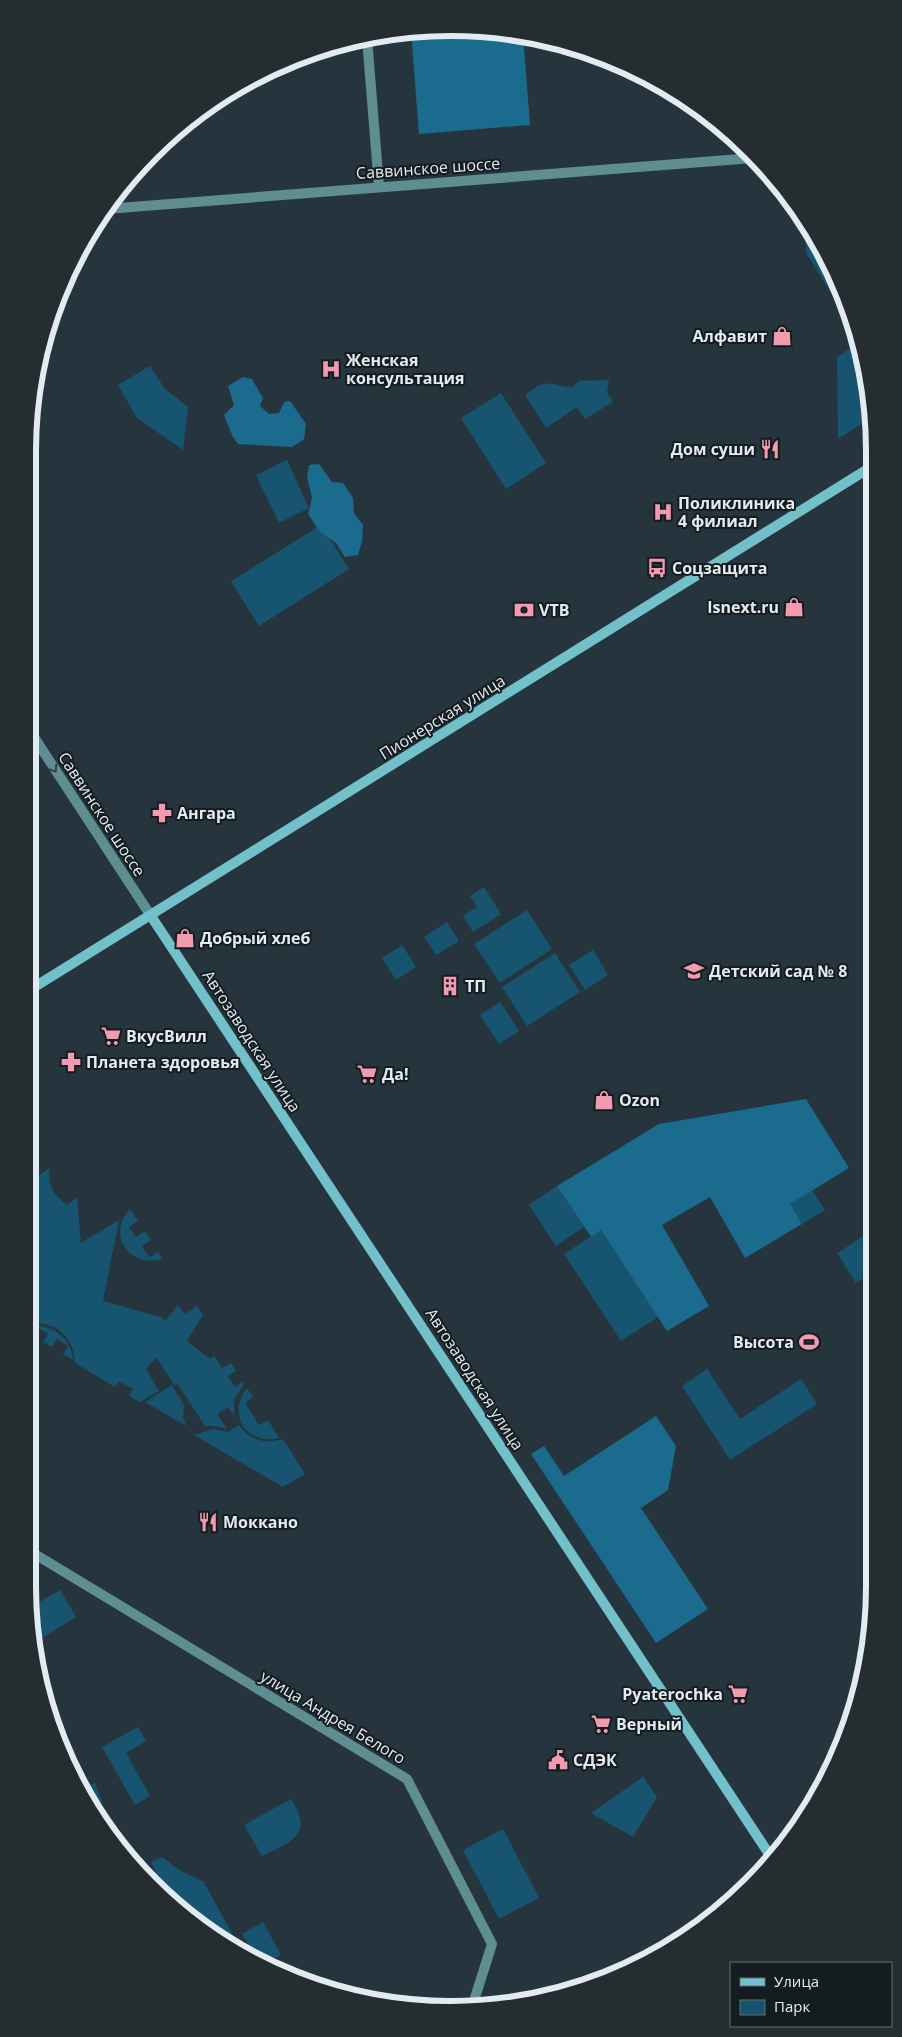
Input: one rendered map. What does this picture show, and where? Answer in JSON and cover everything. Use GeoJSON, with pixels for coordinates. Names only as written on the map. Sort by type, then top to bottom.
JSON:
{"type":"FeatureCollection","features":[{"type":"Feature","properties":{"kind":"street"},"geometry":{"type":"LineString","coordinates":[[368,44],[379,187]]}},
{"type":"Feature","properties":{"kind":"street","name":"Саввинское шоссе"},"geometry":{"type":"LineString","coordinates":[[115,208],[745,159]]}},
{"type":"Feature","properties":{"kind":"street","name":"Пионерская улица"},"geometry":{"type":"LineString","coordinates":[[36,986],[866,470]]}},
{"type":"Feature","properties":{"kind":"street","name":"Саввинское шоссе"},"geometry":{"type":"LineString","coordinates":[[36,740],[151,916]]}},
{"type":"Feature","properties":{"kind":"street","name":"Автозаводская улица"},"geometry":{"type":"LineString","coordinates":[[151,916],[769,1852]]}},
{"type":"Feature","properties":{"kind":"street","name":"улица Андрея Белого"},"geometry":{"type":"LineString","coordinates":[[36,1555],[407,1779],[492,1944],[474,2000]]}},
{"type":"Feature","properties":{"kind":"green space"},"geometry":{"type":"Polygon","coordinates":[[[806,237],[823,268],[839,305],[806,253],[806,237]]]}},
{"type":"Feature","properties":{"kind":"green space"},"geometry":{"type":"Polygon","coordinates":[[[853,347],[858,370],[865,422],[838,439],[837,357],[853,347]]]}},
{"type":"Feature","properties":{"kind":"green space"},"geometry":{"type":"Polygon","coordinates":[[[150,366],[165,389],[188,407],[183,450],[137,418],[118,385],[150,366]]]}},
{"type":"Feature","properties":{"kind":"green space"},"geometry":{"type":"Polygon","coordinates":[[[609,380],[607,392],[613,402],[585,419],[577,407],[546,428],[525,395],[543,384],[572,387],[579,381],[609,380]]]}},
{"type":"Feature","properties":{"kind":"green space"},"geometry":{"type":"Polygon","coordinates":[[[501,393],[546,463],[506,489],[461,418],[501,393]]]}},
{"type":"Feature","properties":{"kind":"green space"},"geometry":{"type":"Polygon","coordinates":[[[287,460],[309,508],[279,523],[256,475],[287,460]]]}},
{"type":"Feature","properties":{"kind":"green space"},"geometry":{"type":"Polygon","coordinates":[[[321,525],[349,569],[259,626],[231,581],[321,525]]]}},
{"type":"Feature","properties":{"kind":"green space"},"geometry":{"type":"Polygon","coordinates":[[[484,887],[501,914],[473,932],[463,916],[477,907],[470,896],[484,887]]]}},
{"type":"Feature","properties":{"kind":"green space"},"geometry":{"type":"Polygon","coordinates":[[[527,910],[552,949],[500,983],[474,944],[527,910]]]}},
{"type":"Feature","properties":{"kind":"green space"},"geometry":{"type":"Polygon","coordinates":[[[447,922],[459,941],[436,955],[424,937],[447,922]]]}},
{"type":"Feature","properties":{"kind":"green space"},"geometry":{"type":"Polygon","coordinates":[[[402,945],[416,967],[396,980],[382,958],[402,945]]]}},
{"type":"Feature","properties":{"kind":"green space"},"geometry":{"type":"Polygon","coordinates":[[[593,950],[608,975],[585,990],[569,965],[593,950]]]}},
{"type":"Feature","properties":{"kind":"green space"},"geometry":{"type":"Polygon","coordinates":[[[555,953],[580,992],[527,1026],[502,987],[555,953]]]}},
{"type":"Feature","properties":{"kind":"green space"},"geometry":{"type":"Polygon","coordinates":[[[500,1002],[519,1031],[499,1044],[480,1015],[500,1002]]]}},
{"type":"Feature","properties":{"kind":"green space"},"geometry":{"type":"Polygon","coordinates":[[[50,1168],[50,1185],[58,1197],[67,1205],[77,1197],[81,1243],[119,1220],[103,1301],[161,1317],[165,1321],[178,1305],[184,1314],[197,1306],[203,1315],[187,1341],[210,1359],[214,1356],[222,1368],[231,1363],[236,1371],[228,1376],[235,1387],[243,1382],[244,1384],[234,1400],[234,1416],[228,1407],[217,1414],[227,1429],[205,1426],[177,1383],[175,1386],[156,1357],[146,1369],[159,1391],[140,1402],[129,1396],[133,1389],[119,1381],[115,1387],[75,1363],[74,1353],[67,1337],[54,1327],[36,1323],[36,1177],[50,1168]]]}},
{"type":"Feature","properties":{"kind":"green space"},"geometry":{"type":"Polygon","coordinates":[[[557,1186],[584,1227],[556,1246],[529,1205],[557,1186]]]}},
{"type":"Feature","properties":{"kind":"green space"},"geometry":{"type":"Polygon","coordinates":[[[812,1190],[825,1210],[802,1224],[790,1204],[812,1190]]]}},
{"type":"Feature","properties":{"kind":"green space"},"geometry":{"type":"Polygon","coordinates":[[[130,1209],[138,1221],[129,1227],[136,1237],[145,1231],[151,1240],[142,1246],[149,1257],[158,1252],[162,1259],[150,1261],[140,1259],[131,1254],[125,1247],[121,1239],[120,1229],[123,1219],[130,1209]]]}},
{"type":"Feature","properties":{"kind":"green space"},"geometry":{"type":"Polygon","coordinates":[[[601,1230],[658,1317],[621,1341],[564,1254],[601,1230]]]}},
{"type":"Feature","properties":{"kind":"green space"},"geometry":{"type":"Polygon","coordinates":[[[866,1234],[866,1276],[856,1283],[837,1253],[866,1234]]]}},
{"type":"Feature","properties":{"kind":"green space"},"geometry":{"type":"Polygon","coordinates":[[[36,1325],[43,1326],[61,1335],[72,1352],[73,1360],[63,1354],[68,1346],[57,1339],[52,1347],[43,1342],[48,1334],[37,1327],[36,1329],[36,1325]]]}},
{"type":"Feature","properties":{"kind":"green space"},"geometry":{"type":"Polygon","coordinates":[[[707,1369],[740,1419],[801,1379],[817,1404],[730,1460],[682,1386],[707,1369]]]}},
{"type":"Feature","properties":{"kind":"green space"},"geometry":{"type":"Polygon","coordinates":[[[172,1385],[184,1405],[183,1417],[186,1426],[145,1402],[172,1385]]]}},
{"type":"Feature","properties":{"kind":"green space"},"geometry":{"type":"Polygon","coordinates":[[[247,1388],[253,1397],[245,1403],[259,1425],[268,1420],[279,1438],[268,1439],[258,1437],[249,1433],[243,1426],[239,1418],[239,1408],[241,1398],[247,1388]]]}},
{"type":"Feature","properties":{"kind":"green space"},"geometry":{"type":"Polygon","coordinates":[[[239,1425],[248,1435],[258,1440],[283,1439],[305,1474],[283,1487],[194,1435],[213,1429],[228,1432],[239,1425]]]}},
{"type":"Feature","properties":{"kind":"green space"},"geometry":{"type":"Polygon","coordinates":[[[60,1590],[76,1617],[40,1639],[37,1604],[60,1590]]]}},
{"type":"Feature","properties":{"kind":"green space"},"geometry":{"type":"Polygon","coordinates":[[[138,1727],[146,1741],[126,1753],[150,1796],[135,1805],[102,1747],[138,1727]]]}},
{"type":"Feature","properties":{"kind":"green space"},"geometry":{"type":"Polygon","coordinates":[[[643,1777],[657,1797],[633,1837],[591,1813],[643,1777]]]}},
{"type":"Feature","properties":{"kind":"green space"},"geometry":{"type":"Polygon","coordinates":[[[95,1783],[102,1802],[98,1803],[88,1785],[95,1783]]]}},
{"type":"Feature","properties":{"kind":"green space"},"geometry":{"type":"Polygon","coordinates":[[[291,1799],[298,1811],[301,1822],[300,1830],[290,1842],[262,1856],[244,1825],[291,1799]]]}},
{"type":"Feature","properties":{"kind":"green space"},"geometry":{"type":"Polygon","coordinates":[[[503,1829],[539,1898],[499,1919],[463,1850],[503,1829]]]}},
{"type":"Feature","properties":{"kind":"green space"},"geometry":{"type":"Polygon","coordinates":[[[162,1857],[179,1870],[204,1882],[235,1940],[178,1898],[161,1882],[151,1862],[162,1857]]]}},
{"type":"Feature","properties":{"kind":"green space"},"geometry":{"type":"Polygon","coordinates":[[[263,1922],[281,1955],[272,1960],[268,1958],[251,1949],[242,1934],[263,1922]]]}},
{"type":"Feature","properties":{"kind":"shaded area"},"geometry":{"type":"Polygon","coordinates":[[[451,36],[478,37],[524,43],[530,125],[419,134],[412,38],[451,36]]]}},
{"type":"Feature","properties":{"kind":"shaded area"},"geometry":{"type":"Polygon","coordinates":[[[243,377],[252,379],[263,398],[260,406],[269,414],[279,413],[284,402],[290,401],[306,424],[304,439],[292,447],[238,444],[224,415],[234,405],[228,386],[243,377]]]}},
{"type":"Feature","properties":{"kind":"shaded area"},"geometry":{"type":"Polygon","coordinates":[[[319,464],[332,482],[343,483],[353,498],[354,513],[363,525],[362,542],[358,555],[345,557],[336,543],[320,532],[308,514],[312,498],[307,477],[309,465],[319,464]]]}},
{"type":"Feature","properties":{"kind":"shaded area"},"geometry":{"type":"Polygon","coordinates":[[[806,1099],[849,1168],[790,1204],[802,1224],[745,1258],[710,1197],[662,1225],[709,1306],[667,1331],[601,1230],[591,1237],[557,1186],[659,1124],[806,1099]]]}},
{"type":"Feature","properties":{"kind":"shaded area"},"geometry":{"type":"Polygon","coordinates":[[[656,1416],[676,1446],[668,1490],[641,1508],[708,1609],[656,1643],[531,1454],[544,1446],[564,1476],[656,1416]]]}},
{"type":"Feature","properties":{"kind":"place","name":"Алфавит"},"geometry":{"type":"Point","coordinates":[782,336]}},
{"type":"Feature","properties":{"kind":"place","name":"Женская консультация"},"geometry":{"type":"Point","coordinates":[331,369]}},
{"type":"Feature","properties":{"kind":"place","name":"Дом суши"},"geometry":{"type":"Point","coordinates":[770,449]}},
{"type":"Feature","properties":{"kind":"place","name":"Поликлиника 4 филиал"},"geometry":{"type":"Point","coordinates":[663,512]}},
{"type":"Feature","properties":{"kind":"place","name":"Соцзащита"},"geometry":{"type":"Point","coordinates":[657,568]}},
{"type":"Feature","properties":{"kind":"place","name":"Isnext.ru"},"geometry":{"type":"Point","coordinates":[794,607]}},
{"type":"Feature","properties":{"kind":"place","name":"VTB"},"geometry":{"type":"Point","coordinates":[524,610]}},
{"type":"Feature","properties":{"kind":"place","name":"Ангара"},"geometry":{"type":"Point","coordinates":[162,813]}},
{"type":"Feature","properties":{"kind":"place","name":"Добрый хлеб"},"geometry":{"type":"Point","coordinates":[185,938]}},
{"type":"Feature","properties":{"kind":"place","name":"Детский сад № 8"},"geometry":{"type":"Point","coordinates":[694,971]}},
{"type":"Feature","properties":{"kind":"place","name":"ТП"},"geometry":{"type":"Point","coordinates":[450,986]}},
{"type":"Feature","properties":{"kind":"place","name":"ВкусВилл"},"geometry":{"type":"Point","coordinates":[111,1036]}},
{"type":"Feature","properties":{"kind":"place","name":"Планета здоровья"},"geometry":{"type":"Point","coordinates":[71,1062]}},
{"type":"Feature","properties":{"kind":"place","name":"Да!"},"geometry":{"type":"Point","coordinates":[367,1074]}},
{"type":"Feature","properties":{"kind":"place","name":"Ozon"},"geometry":{"type":"Point","coordinates":[604,1100]}},
{"type":"Feature","properties":{"kind":"place","name":"Высота"},"geometry":{"type":"Point","coordinates":[809,1342]}},
{"type":"Feature","properties":{"kind":"place","name":"Моккано"},"geometry":{"type":"Point","coordinates":[208,1522]}},
{"type":"Feature","properties":{"kind":"place","name":"Pyaterochka"},"geometry":{"type":"Point","coordinates":[738,1694]}},
{"type":"Feature","properties":{"kind":"place","name":"Верный"},"geometry":{"type":"Point","coordinates":[601,1724]}},
{"type":"Feature","properties":{"kind":"place","name":"СДЭК"},"geometry":{"type":"Point","coordinates":[558,1760]}}]}
